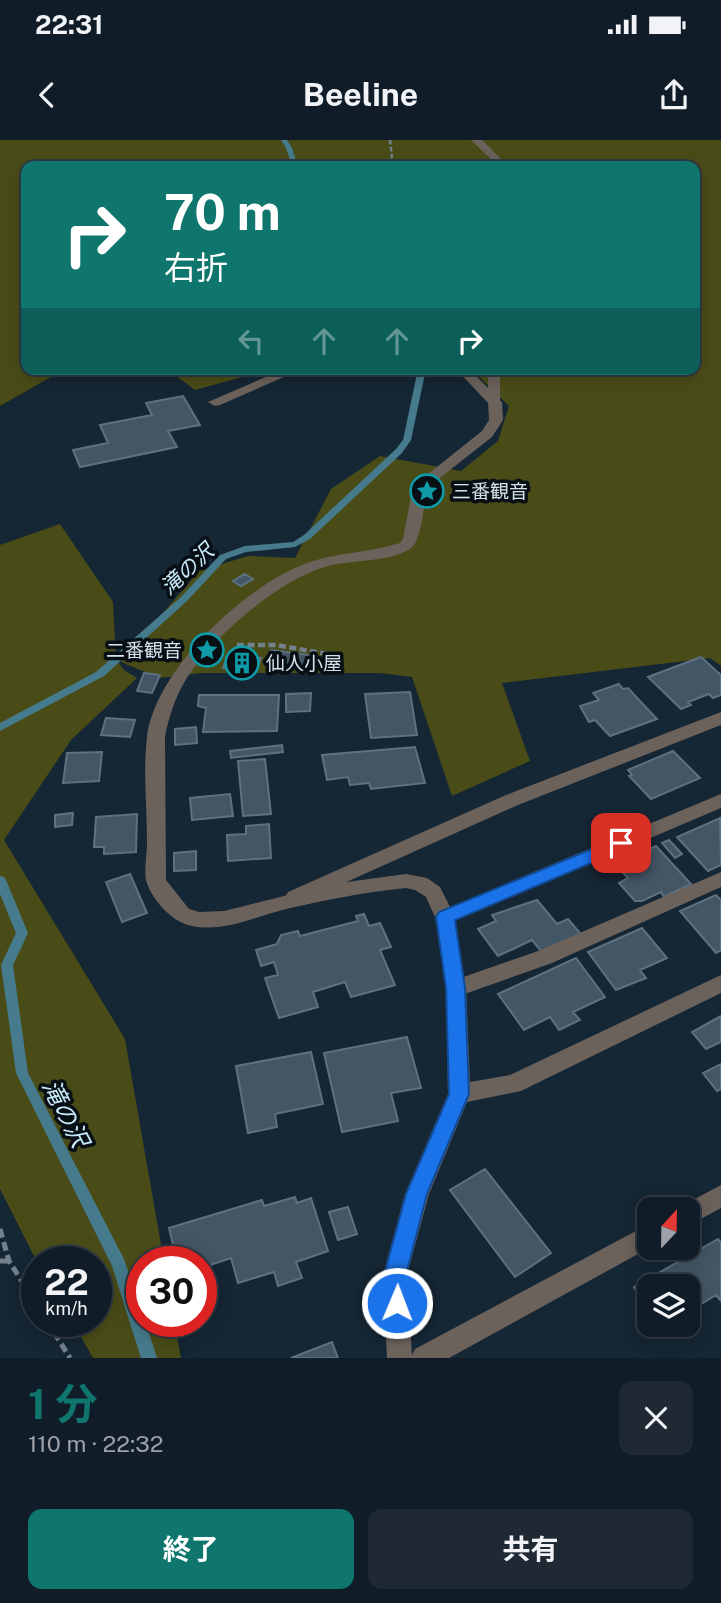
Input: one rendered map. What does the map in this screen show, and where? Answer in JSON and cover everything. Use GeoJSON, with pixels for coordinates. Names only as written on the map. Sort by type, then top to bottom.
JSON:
{"type":"FeatureCollection","features":[{"type":"Feature","properties":{"kind":"street"},"geometry":{"type":"LineString","coordinates":[[476,140],[498,161]]}},
{"type":"Feature","properties":{"kind":"street"},"geometry":{"type":"LineString","coordinates":[[215,402],[281,375]]}},
{"type":"Feature","properties":{"kind":"street"},"geometry":{"type":"LineString","coordinates":[[468,375],[495,402]]}},
{"type":"Feature","properties":{"kind":"street"},"geometry":{"type":"LineString","coordinates":[[400,1358],[395,1275],[417,1194],[459,1094],[456,988],[445,917],[433,892],[420,883],[406,881],[203,920],[184,916],[165,897],[156,880],[156,736],[160,714],[185,667],[213,634],[264,594],[304,569],[318,564],[405,546],[410,540],[420,486],[487,434],[496,420],[494,375]]}},
{"type":"Feature","properties":{"kind":"street"},"geometry":{"type":"LineString","coordinates":[[286,902],[512,800],[721,718]]}},
{"type":"Feature","properties":{"kind":"street"},"geometry":{"type":"LineString","coordinates":[[445,917],[721,801]]}},
{"type":"Feature","properties":{"kind":"street"},"geometry":{"type":"LineString","coordinates":[[456,988],[545,957],[721,879]]}},
{"type":"Feature","properties":{"kind":"street"},"geometry":{"type":"LineString","coordinates":[[459,1094],[513,1084],[721,983]]}},
{"type":"Feature","properties":{"kind":"street"},"geometry":{"type":"LineString","coordinates":[[700,1207],[721,1196]]}},
{"type":"Feature","properties":{"kind":"street"},"geometry":{"type":"LineString","coordinates":[[424,1358],[637,1243]]}},
{"type":"Feature","properties":{"kind":"path"},"geometry":{"type":"LineString","coordinates":[[390,140],[394,161]]}},
{"type":"Feature","properties":{"kind":"path"},"geometry":{"type":"LineString","coordinates":[[213,634],[242,647],[276,645],[333,655]]}},
{"type":"Feature","properties":{"kind":"path"},"geometry":{"type":"LineString","coordinates":[[0,1230],[9,1261],[21,1280]]}},
{"type":"Feature","properties":{"kind":"path"},"geometry":{"type":"LineString","coordinates":[[0,1261],[9,1261]]}},
{"type":"Feature","properties":{"kind":"path"},"geometry":{"type":"LineString","coordinates":[[57,1337],[70,1358]]}},
{"type":"Feature","properties":{"kind":"shaded area"},"geometry":{"type":"Polygon","coordinates":[[[0,140],[721,140],[721,666],[710,658],[502,683],[530,761],[452,796],[412,677],[380,673],[201,673],[160,678],[121,662],[199,571],[248,556],[295,558],[331,489],[380,456],[461,471],[498,441],[509,406],[477,375],[700,375],[700,161],[21,161],[21,375],[58,375],[0,406],[0,140]]]}},
{"type":"Feature","properties":{"kind":"shaded area"},"geometry":{"type":"Polygon","coordinates":[[[175,375],[250,375],[195,390],[175,375]]]}},
{"type":"Feature","properties":{"kind":"shaded area"},"geometry":{"type":"Polygon","coordinates":[[[60,524],[113,602],[116,659],[124,670],[137,678],[71,740],[4,840],[125,1039],[161,1246],[126,1246],[126,1337],[177,1337],[181,1358],[93,1358],[81,1337],[112,1337],[112,1246],[29,1246],[0,1189],[0,545],[60,524]]]}},
{"type":"Feature","properties":{"kind":"building"},"geometry":{"type":"Polygon","coordinates":[[[183,396],[200,425],[168,431],[177,447],[80,467],[73,450],[108,443],[100,425],[152,415],[146,403],[183,396]]]}},
{"type":"Feature","properties":{"kind":"building"},"geometry":{"type":"Polygon","coordinates":[[[245,574],[253,579],[241,586],[233,581],[245,574]]]}},
{"type":"Feature","properties":{"kind":"building"},"geometry":{"type":"Polygon","coordinates":[[[271,650],[309,655],[304,668],[266,664],[271,650]]]}},
{"type":"Feature","properties":{"kind":"building","name":"仙人小屋"},"geometry":{"type":"Polygon","coordinates":[[[228,654],[261,658],[256,671],[223,668],[228,654]]]}},
{"type":"Feature","properties":{"kind":"building"},"geometry":{"type":"Polygon","coordinates":[[[701,657],[721,675],[721,695],[713,698],[709,694],[688,702],[691,705],[681,709],[648,677],[701,657]]]}},
{"type":"Feature","properties":{"kind":"building"},"geometry":{"type":"Polygon","coordinates":[[[144,673],[160,675],[152,693],[137,691],[144,673]]]}},
{"type":"Feature","properties":{"kind":"building"},"geometry":{"type":"Polygon","coordinates":[[[619,684],[623,689],[628,688],[657,719],[610,736],[595,720],[589,722],[580,706],[599,700],[593,693],[619,684]]]}},
{"type":"Feature","properties":{"kind":"building"},"geometry":{"type":"Polygon","coordinates":[[[410,692],[417,735],[371,738],[365,694],[410,692]]]}},
{"type":"Feature","properties":{"kind":"building"},"geometry":{"type":"Polygon","coordinates":[[[311,693],[310,711],[286,712],[286,694],[311,693]]]}},
{"type":"Feature","properties":{"kind":"building"},"geometry":{"type":"Polygon","coordinates":[[[199,695],[279,695],[277,731],[203,732],[206,708],[198,706],[199,695]]]}},
{"type":"Feature","properties":{"kind":"building"},"geometry":{"type":"Polygon","coordinates":[[[106,718],[135,720],[130,737],[101,735],[106,718]]]}},
{"type":"Feature","properties":{"kind":"building"},"geometry":{"type":"Polygon","coordinates":[[[196,727],[197,743],[175,745],[175,729],[196,727]]]}},
{"type":"Feature","properties":{"kind":"building"},"geometry":{"type":"Polygon","coordinates":[[[282,745],[283,752],[231,758],[230,751],[282,745]]]}},
{"type":"Feature","properties":{"kind":"building"},"geometry":{"type":"Polygon","coordinates":[[[415,747],[425,783],[371,789],[369,783],[350,785],[348,777],[327,780],[322,755],[415,747]]]}},
{"type":"Feature","properties":{"kind":"building"},"geometry":{"type":"Polygon","coordinates":[[[673,751],[700,778],[651,799],[629,776],[632,775],[628,770],[673,751]]]}},
{"type":"Feature","properties":{"kind":"building"},"geometry":{"type":"Polygon","coordinates":[[[102,752],[99,781],[63,783],[67,753],[102,752]]]}},
{"type":"Feature","properties":{"kind":"building"},"geometry":{"type":"Polygon","coordinates":[[[265,759],[271,814],[243,816],[238,761],[265,759]]]}},
{"type":"Feature","properties":{"kind":"building"},"geometry":{"type":"Polygon","coordinates":[[[230,794],[233,816],[192,820],[190,798],[230,794]]]}},
{"type":"Feature","properties":{"kind":"building"},"geometry":{"type":"Polygon","coordinates":[[[73,813],[72,825],[55,827],[55,815],[73,813]]]}},
{"type":"Feature","properties":{"kind":"building"},"geometry":{"type":"Polygon","coordinates":[[[137,814],[136,852],[104,854],[104,847],[94,847],[96,817],[137,814]]]}},
{"type":"Feature","properties":{"kind":"building"},"geometry":{"type":"Polygon","coordinates":[[[720,818],[721,865],[708,871],[677,837],[720,818]]]}},
{"type":"Feature","properties":{"kind":"building"},"geometry":{"type":"Polygon","coordinates":[[[269,824],[271,858],[228,861],[227,835],[246,834],[246,826],[269,824]]]}},
{"type":"Feature","properties":{"kind":"building"},"geometry":{"type":"Polygon","coordinates":[[[669,840],[682,854],[675,858],[662,843],[669,840]]]}},
{"type":"Feature","properties":{"kind":"building"},"geometry":{"type":"Polygon","coordinates":[[[656,846],[691,884],[664,897],[661,892],[642,901],[635,901],[619,883],[628,878],[615,864],[656,846]]]}},
{"type":"Feature","properties":{"kind":"building"},"geometry":{"type":"Polygon","coordinates":[[[196,851],[196,870],[174,871],[174,853],[196,851]]]}},
{"type":"Feature","properties":{"kind":"building"},"geometry":{"type":"Polygon","coordinates":[[[130,874],[147,913],[122,922],[106,882],[130,874]]]}},
{"type":"Feature","properties":{"kind":"building"},"geometry":{"type":"Polygon","coordinates":[[[716,895],[721,900],[721,950],[716,953],[680,911],[716,895]]]}},
{"type":"Feature","properties":{"kind":"building"},"geometry":{"type":"Polygon","coordinates":[[[537,900],[557,924],[568,919],[581,934],[541,951],[532,940],[498,956],[478,929],[496,921],[492,915],[537,900]]]}},
{"type":"Feature","properties":{"kind":"building"},"geometry":{"type":"Polygon","coordinates":[[[364,914],[369,926],[380,923],[391,947],[380,950],[395,985],[351,997],[345,982],[313,992],[318,1007],[279,1018],[265,978],[278,975],[274,962],[261,966],[256,950],[277,944],[281,935],[298,931],[300,936],[358,921],[356,916],[364,914]]]}},
{"type":"Feature","properties":{"kind":"building"},"geometry":{"type":"Polygon","coordinates":[[[642,928],[667,958],[640,970],[646,978],[616,990],[588,952],[642,928]]]}},
{"type":"Feature","properties":{"kind":"building"},"geometry":{"type":"Polygon","coordinates":[[[576,958],[605,997],[573,1012],[580,1020],[559,1030],[550,1017],[524,1030],[498,994],[576,958]]]}},
{"type":"Feature","properties":{"kind":"building"},"geometry":{"type":"Polygon","coordinates":[[[721,1016],[721,1042],[706,1049],[692,1032],[721,1016]]]}},
{"type":"Feature","properties":{"kind":"building"},"geometry":{"type":"Polygon","coordinates":[[[407,1037],[421,1088],[391,1093],[398,1121],[342,1132],[324,1053],[407,1037]]]}},
{"type":"Feature","properties":{"kind":"building"},"geometry":{"type":"Polygon","coordinates":[[[311,1052],[323,1104],[275,1114],[277,1127],[248,1133],[236,1066],[311,1052]]]}},
{"type":"Feature","properties":{"kind":"building"},"geometry":{"type":"Polygon","coordinates":[[[721,1064],[721,1089],[717,1091],[703,1073],[721,1064]]]}},
{"type":"Feature","properties":{"kind":"building"},"geometry":{"type":"Polygon","coordinates":[[[485,1169],[551,1253],[515,1277],[450,1190],[485,1169]]]}},
{"type":"Feature","properties":{"kind":"building"},"geometry":{"type":"Polygon","coordinates":[[[295,1197],[297,1203],[311,1198],[328,1251],[296,1262],[302,1278],[278,1286],[274,1272],[238,1283],[231,1258],[217,1263],[217,1246],[173,1246],[169,1228],[262,1200],[264,1206],[295,1197]]]}},
{"type":"Feature","properties":{"kind":"building"},"geometry":{"type":"Polygon","coordinates":[[[348,1207],[357,1234],[338,1240],[329,1212],[348,1207]]]}},
{"type":"Feature","properties":{"kind":"building"},"geometry":{"type":"Polygon","coordinates":[[[718,1239],[721,1243],[721,1301],[716,1295],[700,1305],[700,1274],[657,1274],[681,1260],[700,1260],[700,1249],[718,1239]]]}},
{"type":"Feature","properties":{"kind":"building"},"geometry":{"type":"Polygon","coordinates":[[[332,1342],[338,1358],[291,1358],[332,1342]]]}},
{"type":"Feature","properties":{"kind":"waterway","name":"滝の沢"},"geometry":{"type":"LineString","coordinates":[[284,140],[293,161]]}},
{"type":"Feature","properties":{"kind":"waterway","name":"滝の沢"},"geometry":{"type":"LineString","coordinates":[[0,727],[100,674],[184,599],[223,557],[245,549],[295,544],[307,537],[399,451],[407,440],[421,375]]}},
{"type":"Feature","properties":{"kind":"waterway","name":"滝の沢"},"geometry":{"type":"LineString","coordinates":[[0,880],[22,933],[7,965],[22,1073],[119,1264],[149,1358]]}},
{"type":"Feature","properties":{"kind":"place","name":"三番観音"},"geometry":{"type":"Point","coordinates":[427,491]}},
{"type":"Feature","properties":{"kind":"place","name":"二番観音"},"geometry":{"type":"Point","coordinates":[207,650]}},
{"type":"Feature","properties":{"kind":"place","name":"仙人小屋"},"geometry":{"type":"Point","coordinates":[242,663]}},
{"type":"Feature","properties":{"kind":"route"},"geometry":{"type":"LineString","coordinates":[[397,1303],[395,1275],[417,1194],[459,1094],[456,988],[445,917],[621,843]]}}]}
